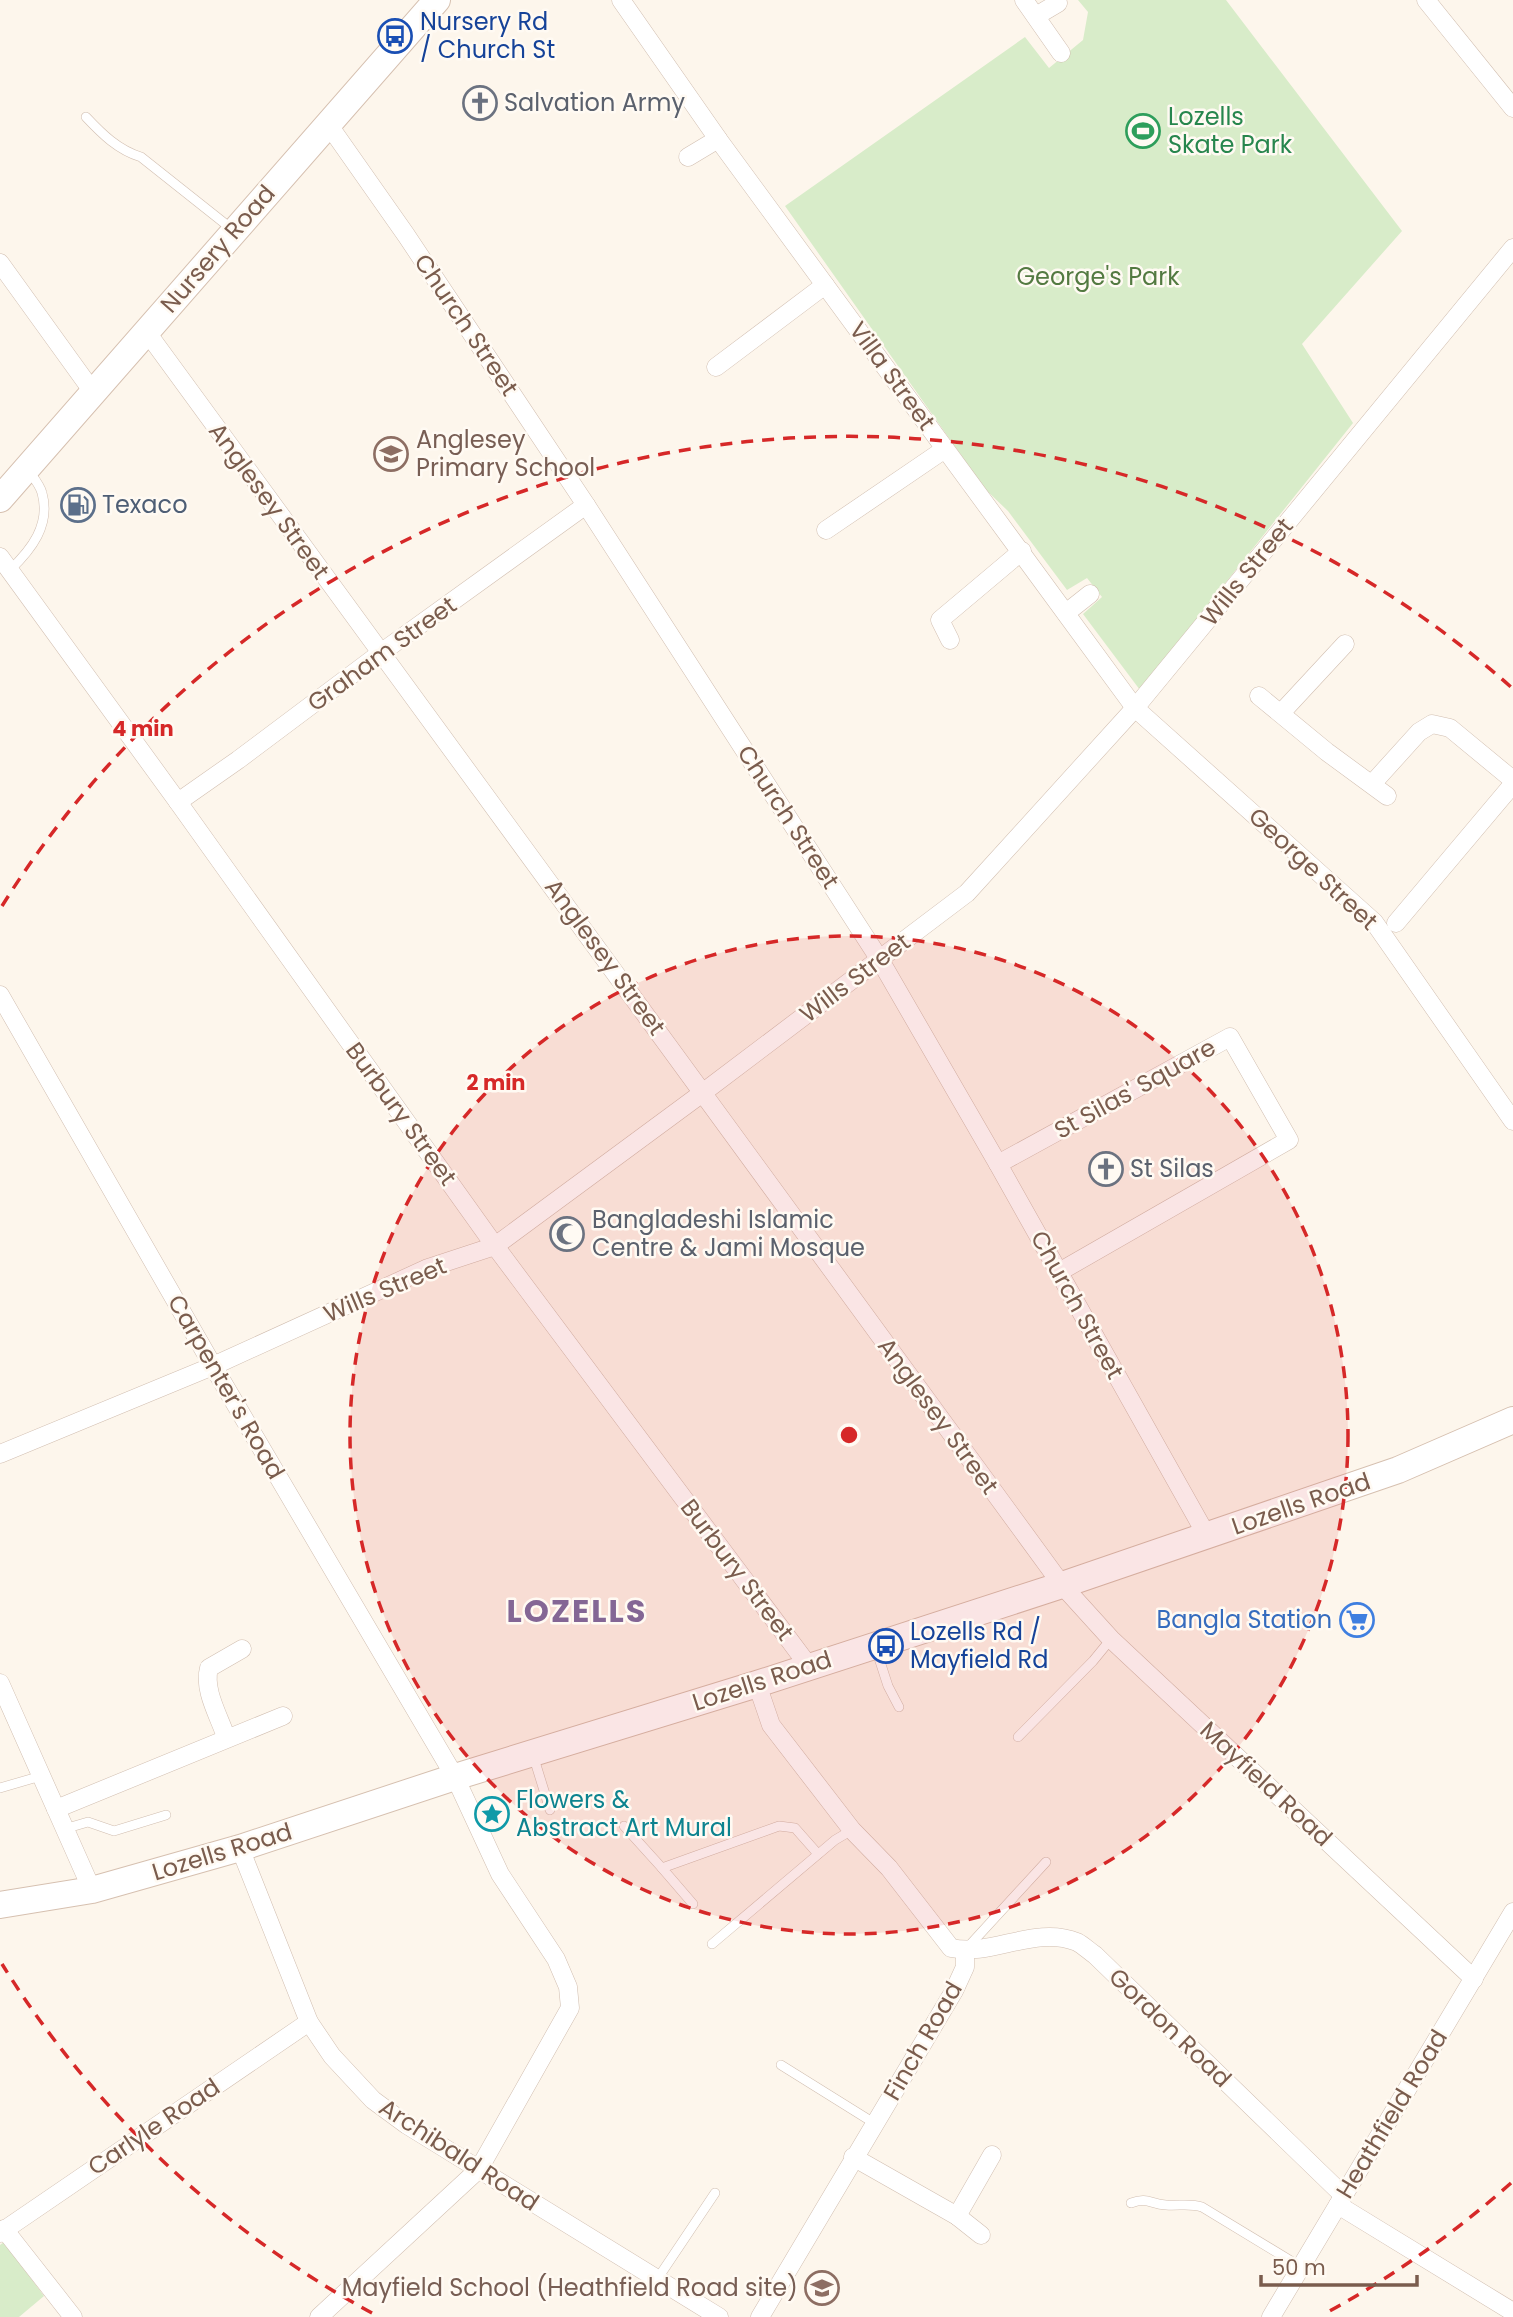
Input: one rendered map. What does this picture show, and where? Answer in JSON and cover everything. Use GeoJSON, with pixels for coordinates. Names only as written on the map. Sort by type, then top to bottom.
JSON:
{"type":"FeatureCollection","features":[{"type":"Feature","properties":{"kind":"main road","name":"Nursery Road"},"geometry":{"type":"LineString","coordinates":[[0,499],[437,0]]}},
{"type":"Feature","properties":{"kind":"main road","name":"Lozells Road"},"geometry":{"type":"LineString","coordinates":[[0,1905],[92,1890],[240,1848],[455,1777],[757,1684],[808,1665],[1062,1585],[1398,1470],[1513,1420]]}},
{"type":"Feature","properties":{"kind":"street","name":"Villa Street"},"geometry":{"type":"LineString","coordinates":[[621,0],[944,449],[1022,551],[1135,708]]}},
{"type":"Feature","properties":{"kind":"street"},"geometry":{"type":"LineString","coordinates":[[1024,0],[1061,53]]}},
{"type":"Feature","properties":{"kind":"street"},"geometry":{"type":"LineString","coordinates":[[1426,0],[1513,108]]}},
{"type":"Feature","properties":{"kind":"street"},"geometry":{"type":"LineString","coordinates":[[1036,16],[1058,4]]}},
{"type":"Feature","properties":{"kind":"street","name":"Church Street"},"geometry":{"type":"LineString","coordinates":[[328,124],[406,235],[586,505],[880,960],[1207,1536]]}},
{"type":"Feature","properties":{"kind":"street"},"geometry":{"type":"LineString","coordinates":[[688,157],[719,139]]}},
{"type":"Feature","properties":{"kind":"street","name":"Wills Street"},"geometry":{"type":"LineString","coordinates":[[0,1454],[213,1366],[428,1268],[495,1245],[701,1094],[967,893],[1135,708],[1513,248]]}},
{"type":"Feature","properties":{"kind":"street"},"geometry":{"type":"LineString","coordinates":[[0,263],[93,392]]}},
{"type":"Feature","properties":{"kind":"street"},"geometry":{"type":"LineString","coordinates":[[716,367],[825,285]]}},
{"type":"Feature","properties":{"kind":"street","name":"Anglesey Street"},"geometry":{"type":"LineString","coordinates":[[146,331],[1062,1585]]}},
{"type":"Feature","properties":{"kind":"street"},"geometry":{"type":"LineString","coordinates":[[826,530],[944,449]]}},
{"type":"Feature","properties":{"kind":"street","name":"Graham Street"},"geometry":{"type":"LineString","coordinates":[[178,802],[586,505]]}},
{"type":"Feature","properties":{"kind":"street"},"geometry":{"type":"LineString","coordinates":[[950,640],[940,620],[1022,551]]}},
{"type":"Feature","properties":{"kind":"street","name":"Burbury Street"},"geometry":{"type":"LineString","coordinates":[[5,564],[495,1245],[808,1665]]}},
{"type":"Feature","properties":{"kind":"street"},"geometry":{"type":"LineString","coordinates":[[1066,613],[1090,594]]}},
{"type":"Feature","properties":{"kind":"street"},"geometry":{"type":"LineString","coordinates":[[1281,713],[1345,644]]}},
{"type":"Feature","properties":{"kind":"street"},"geometry":{"type":"LineString","coordinates":[[1259,696],[1327,752],[1387,796]]}},
{"type":"Feature","properties":{"kind":"street","name":"George Street"},"geometry":{"type":"LineString","coordinates":[[1135,708],[1374,922],[1513,1121]]}},
{"type":"Feature","properties":{"kind":"street"},"geometry":{"type":"LineString","coordinates":[[1372,784],[1419,732],[1432,724],[1450,728],[1513,782],[1396,923]]}},
{"type":"Feature","properties":{"kind":"street","name":"Carpenter's Road"},"geometry":{"type":"LineString","coordinates":[[0,995],[213,1366],[455,1777],[500,1874],[555,1959],[568,1987],[570,2008],[479,2169],[319,2317]]}},
{"type":"Feature","properties":{"kind":"street","name":"St Silas' Square"},"geometry":{"type":"LineString","coordinates":[[998,1164],[1230,1037],[1289,1140],[1059,1272]]}},
{"type":"Feature","properties":{"kind":"street","name":"Mayfield Road"},"geometry":{"type":"LineString","coordinates":[[1062,1585],[1111,1639],[1474,1979]]}},
{"type":"Feature","properties":{"kind":"street"},"geometry":{"type":"LineString","coordinates":[[226,1737],[206,1676],[209,1668],[242,1648]]}},
{"type":"Feature","properties":{"kind":"street"},"geometry":{"type":"LineString","coordinates":[[0,1683],[92,1890]]}},
{"type":"Feature","properties":{"kind":"street","name":"Finch Road"},"geometry":{"type":"LineString","coordinates":[[757,1684],[771,1725],[852,1830],[889,1868],[951,1948],[965,1951],[965,1968],[954,1990],[760,2317]]}},
{"type":"Feature","properties":{"kind":"street"},"geometry":{"type":"LineString","coordinates":[[56,1809],[226,1737],[283,1716]]}},
{"type":"Feature","properties":{"kind":"street","name":"Archibald Road"},"geometry":{"type":"LineString","coordinates":[[240,1848],[309,2022],[332,2056],[373,2100],[407,2125],[719,2317]]}},
{"type":"Feature","properties":{"kind":"street","name":"Heathfield Road"},"geometry":{"type":"LineString","coordinates":[[1271,2317],[1513,1912]]}},
{"type":"Feature","properties":{"kind":"street","name":"Gordon Road"},"geometry":{"type":"LineString","coordinates":[[965,1951],[1022,1939],[1057,1938],[1077,1942],[1095,1955],[1341,2200],[1513,2312]]}},
{"type":"Feature","properties":{"kind":"street","name":"Carlyle Road"},"geometry":{"type":"LineString","coordinates":[[2,2231],[309,2022]]}},
{"type":"Feature","properties":{"kind":"street"},"geometry":{"type":"LineString","coordinates":[[957,2216],[992,2155]]}},
{"type":"Feature","properties":{"kind":"street"},"geometry":{"type":"LineString","coordinates":[[853,2157],[957,2216],[981,2235]]}},
{"type":"Feature","properties":{"kind":"street"},"geometry":{"type":"LineString","coordinates":[[2,2231],[73,2317]]}},
{"type":"Feature","properties":{"kind":"lane"},"geometry":{"type":"LineString","coordinates":[[86,117],[106,138],[128,153],[141,157],[234,231]]}},
{"type":"Feature","properties":{"kind":"lane"},"geometry":{"type":"LineString","coordinates":[[5,564],[29,552],[41,531],[44,505],[42,491],[27,468]]}},
{"type":"Feature","properties":{"kind":"lane"},"geometry":{"type":"LineString","coordinates":[[1018,1737],[1111,1639]]}},
{"type":"Feature","properties":{"kind":"lane"},"geometry":{"type":"LineString","coordinates":[[875,1644],[888,1686],[899,1707]]}},
{"type":"Feature","properties":{"kind":"lane"},"geometry":{"type":"LineString","coordinates":[[532,1753],[550,1810]]}},
{"type":"Feature","properties":{"kind":"lane"},"geometry":{"type":"LineString","coordinates":[[0,1788],[41,1776]]}},
{"type":"Feature","properties":{"kind":"lane"},"geometry":{"type":"LineString","coordinates":[[64,1829],[88,1822],[114,1831],[166,1815]]}},
{"type":"Feature","properties":{"kind":"lane"},"geometry":{"type":"LineString","coordinates":[[624,1826],[693,1904]]}},
{"type":"Feature","properties":{"kind":"lane"},"geometry":{"type":"LineString","coordinates":[[662,1868],[779,1826],[795,1829],[818,1854]]}},
{"type":"Feature","properties":{"kind":"lane"},"geometry":{"type":"LineString","coordinates":[[712,1944],[818,1854],[852,1830]]}},
{"type":"Feature","properties":{"kind":"lane"},"geometry":{"type":"LineString","coordinates":[[965,1951],[1046,1862]]}},
{"type":"Feature","properties":{"kind":"lane"},"geometry":{"type":"LineString","coordinates":[[781,2065],[874,2123]]}},
{"type":"Feature","properties":{"kind":"lane"},"geometry":{"type":"LineString","coordinates":[[658,2278],[715,2193]]}},
{"type":"Feature","properties":{"kind":"lane"},"geometry":{"type":"LineString","coordinates":[[1131,2203],[1148,2200],[1167,2205],[1194,2204],[1202,2207],[1301,2267]]}},
{"type":"Feature","properties":{"kind":"green space","name":"George's Park"},"geometry":{"type":"Polygon","coordinates":[[[1078,0],[1226,0],[1402,231],[1302,344],[1353,423],[1140,690],[1083,614],[1102,597],[1087,578],[1067,590],[1008,511],[985,489],[785,206],[1025,37],[1049,68],[1083,40],[1088,12],[1078,0]]]}},
{"type":"Feature","properties":{"kind":"green space"},"geometry":{"type":"Polygon","coordinates":[[[4,2242],[44,2296],[19,2317],[0,2317],[0,2245],[4,2242]]]}},
{"type":"Feature","properties":{"kind":"place","name":"Nursery Rd / Church St"},"geometry":{"type":"Point","coordinates":[395,36]}},
{"type":"Feature","properties":{"kind":"place","name":"Salvation Army"},"geometry":{"type":"Point","coordinates":[480,103]}},
{"type":"Feature","properties":{"kind":"place","name":"Lozells Skate Park"},"geometry":{"type":"Point","coordinates":[1143,131]}},
{"type":"Feature","properties":{"kind":"place","name":"Anglesey Primary School"},"geometry":{"type":"Point","coordinates":[391,454]}},
{"type":"Feature","properties":{"kind":"place","name":"Texaco"},"geometry":{"type":"Point","coordinates":[78,505]}},
{"type":"Feature","properties":{"kind":"place","name":"St Silas"},"geometry":{"type":"Point","coordinates":[1106,1169]}},
{"type":"Feature","properties":{"kind":"place","name":"Bangladeshi Islamic Centre & Jami Mosque"},"geometry":{"type":"Point","coordinates":[567,1234]}},
{"type":"Feature","properties":{"kind":"place","name":"Bangla Station"},"geometry":{"type":"Point","coordinates":[1357,1620]}},
{"type":"Feature","properties":{"kind":"place","name":"Lozells Rd / Mayfield Rd"},"geometry":{"type":"Point","coordinates":[886,1646]}},
{"type":"Feature","properties":{"kind":"place","name":"Flowers & Abstract Art Mural"},"geometry":{"type":"Point","coordinates":[492,1814]}},
{"type":"Feature","properties":{"kind":"place","name":"Mayfield School (Heathfield Road site)"},"geometry":{"type":"Point","coordinates":[822,2288]}},
{"type":"Feature","properties":{"kind":"district","name":"LOZELLS"},"geometry":{"type":"Point","coordinates":[577,1611]}}]}
